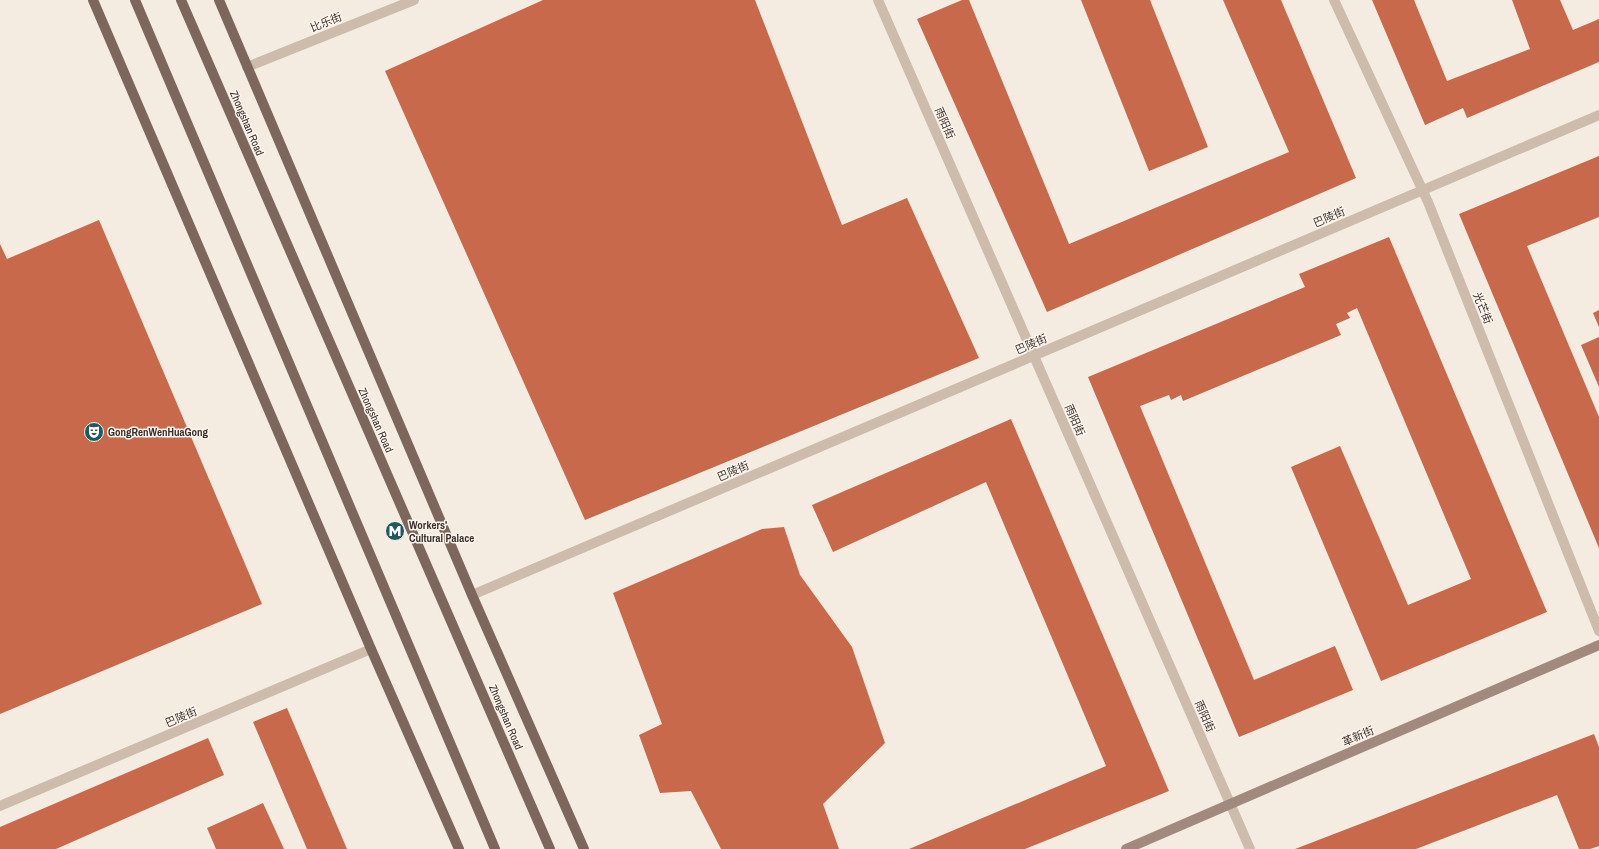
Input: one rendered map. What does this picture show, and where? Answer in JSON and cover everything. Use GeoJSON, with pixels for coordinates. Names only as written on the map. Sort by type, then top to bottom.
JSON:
{"type":"FeatureCollection","features":[{"type":"Feature","properties":{"kind":"main road"},"geometry":{"type":"LineString","coordinates":[[93,0],[371,649],[459,849]]}},
{"type":"Feature","properties":{"kind":"main road"},"geometry":{"type":"LineString","coordinates":[[135,0],[495,849]]}},
{"type":"Feature","properties":{"kind":"main road","name":"Zhongshan Road"},"geometry":{"type":"LineString","coordinates":[[182,0],[550,849]]}},
{"type":"Feature","properties":{"kind":"main road"},"geometry":{"type":"LineString","coordinates":[[219,0],[472,595],[584,849]]}},
{"type":"Feature","properties":{"kind":"main road","name":"革新街"},"geometry":{"type":"LineString","coordinates":[[1126,849],[1599,645]]}},
{"type":"Feature","properties":{"kind":"street","name":"比乐街"},"geometry":{"type":"LineString","coordinates":[[247,67],[414,0]]}},
{"type":"Feature","properties":{"kind":"street","name":"雨阳街"},"geometry":{"type":"LineString","coordinates":[[878,0],[1250,849]]}},
{"type":"Feature","properties":{"kind":"street","name":"光芒街"},"geometry":{"type":"LineString","coordinates":[[1334,0],[1422,191],[1599,630]]}},
{"type":"Feature","properties":{"kind":"street","name":"巴陵街"},"geometry":{"type":"LineString","coordinates":[[472,595],[1599,115]]}},
{"type":"Feature","properties":{"kind":"street","name":"巴陵街"},"geometry":{"type":"LineString","coordinates":[[0,806],[371,649]]}},
{"type":"Feature","properties":{"kind":"building"},"geometry":{"type":"Polygon","coordinates":[[[543,0],[755,0],[842,225],[907,198],[979,358],[585,520],[385,71],[543,0]]]}},
{"type":"Feature","properties":{"kind":"building"},"geometry":{"type":"Polygon","coordinates":[[[962,0],[969,0],[1069,244],[1289,152],[1223,0],[1281,0],[1356,178],[1047,312],[917,19],[962,0]]]}},
{"type":"Feature","properties":{"kind":"building"},"geometry":{"type":"Polygon","coordinates":[[[1081,0],[1150,0],[1208,147],[1149,171],[1081,0]]]}},
{"type":"Feature","properties":{"kind":"building"},"geometry":{"type":"Polygon","coordinates":[[[1372,0],[1414,0],[1447,81],[1530,49],[1512,0],[1560,0],[1573,30],[1599,19],[1599,62],[1467,118],[1463,108],[1425,125],[1372,0]]]}},
{"type":"Feature","properties":{"kind":"building"},"geometry":{"type":"Polygon","coordinates":[[[1599,156],[1599,217],[1527,246],[1599,417],[1599,548],[1459,214],[1599,156]]]}},
{"type":"Feature","properties":{"kind":"building","name":"GongRenWenHuaGong"},"geometry":{"type":"Polygon","coordinates":[[[99,220],[262,604],[0,714],[0,244],[7,259],[99,220]]]}},
{"type":"Feature","properties":{"kind":"building"},"geometry":{"type":"Polygon","coordinates":[[[1389,237],[1547,612],[1381,681],[1291,467],[1340,446],[1408,605],[1471,579],[1357,308],[1347,313],[1350,318],[1336,324],[1341,335],[1183,401],[1181,395],[1171,400],[1169,395],[1140,406],[1254,680],[1335,646],[1353,690],[1239,737],[1088,377],[1305,287],[1299,274],[1389,237]]]}},
{"type":"Feature","properties":{"kind":"building"},"geometry":{"type":"Polygon","coordinates":[[[1599,310],[1599,327],[1593,313],[1599,310]]]}},
{"type":"Feature","properties":{"kind":"building"},"geometry":{"type":"Polygon","coordinates":[[[1599,337],[1599,387],[1581,345],[1599,337]]]}},
{"type":"Feature","properties":{"kind":"building"},"geometry":{"type":"Polygon","coordinates":[[[1011,419],[1169,791],[1025,849],[909,849],[1106,766],[986,482],[833,552],[812,505],[1011,419]]]}},
{"type":"Feature","properties":{"kind":"building"},"geometry":{"type":"Polygon","coordinates":[[[784,527],[800,575],[852,647],[885,743],[823,804],[839,849],[721,849],[691,791],[660,793],[639,735],[662,724],[613,593],[762,529],[784,527]]]}},
{"type":"Feature","properties":{"kind":"building"},"geometry":{"type":"Polygon","coordinates":[[[287,708],[347,849],[307,849],[253,722],[287,708]]]}},
{"type":"Feature","properties":{"kind":"building"},"geometry":{"type":"Polygon","coordinates":[[[1594,734],[1599,747],[1599,846],[1590,849],[1579,849],[1557,795],[1416,849],[1295,849],[1594,734]]]}},
{"type":"Feature","properties":{"kind":"building"},"geometry":{"type":"Polygon","coordinates":[[[208,738],[224,775],[56,849],[0,849],[0,827],[208,738]]]}},
{"type":"Feature","properties":{"kind":"building"},"geometry":{"type":"Polygon","coordinates":[[[263,803],[284,849],[216,849],[207,828],[263,803]]]}},
{"type":"Feature","properties":{"kind":"place","name":"GongRenWenHuaGong"},"geometry":{"type":"Point","coordinates":[94,432]}},
{"type":"Feature","properties":{"kind":"place","name":"Workers' Cultural Palace"},"geometry":{"type":"Point","coordinates":[395,531]}}]}
